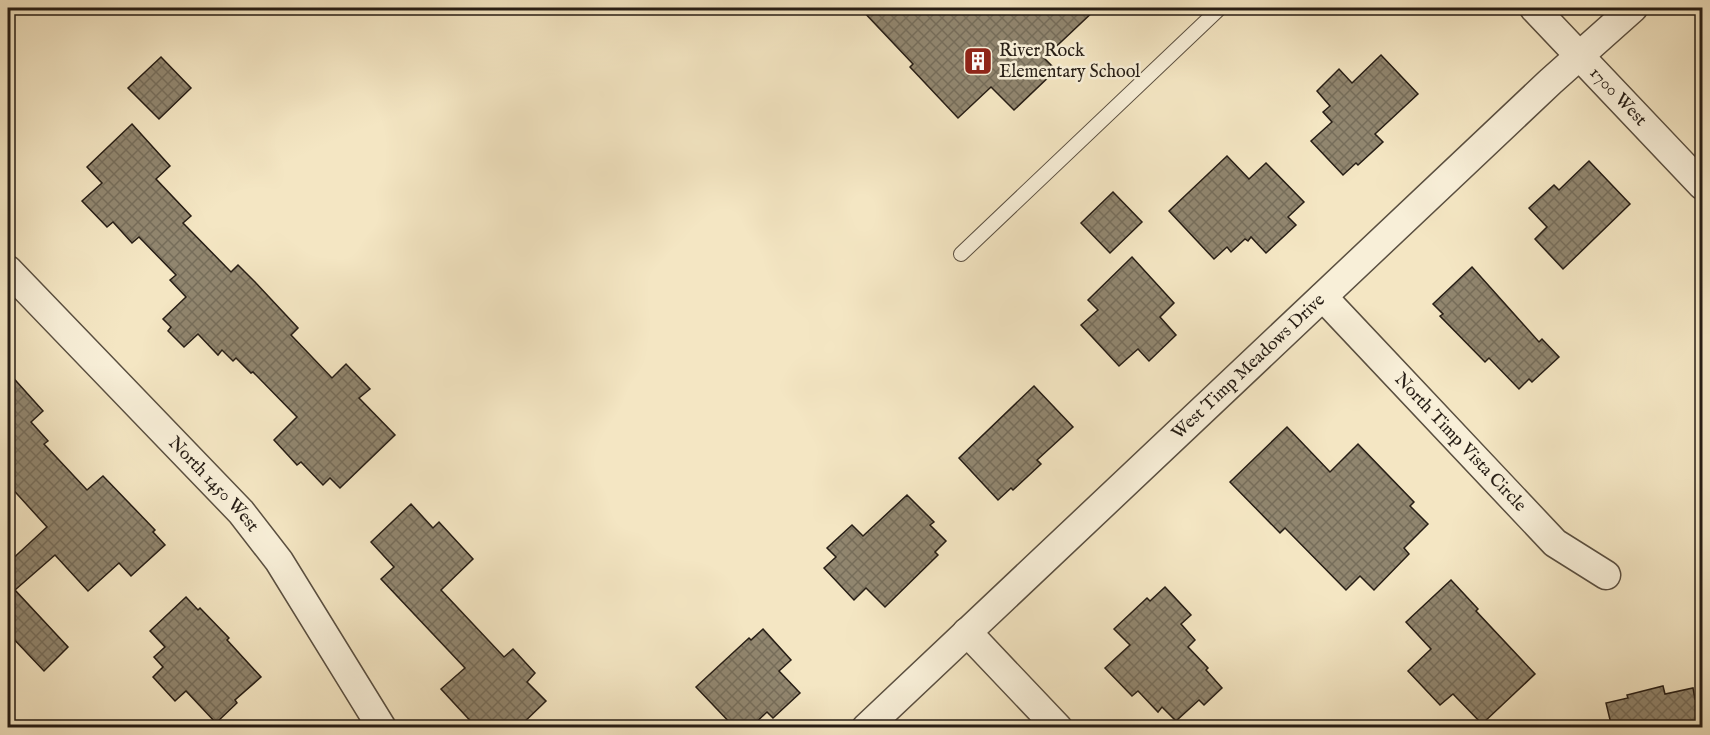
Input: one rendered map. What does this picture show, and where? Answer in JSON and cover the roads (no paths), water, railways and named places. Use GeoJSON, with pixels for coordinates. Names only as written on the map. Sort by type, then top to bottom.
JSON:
{"type":"FeatureCollection","features":[{"type":"Feature","properties":{"kind":"street","name":"1700 West"},"geometry":{"type":"LineString","coordinates":[[1534,8],[1702,185]]}},
{"type":"Feature","properties":{"kind":"street","name":"West Timp Meadows Drive"},"geometry":{"type":"LineString","coordinates":[[866,728],[1579,55],[1633,8]]}},
{"type":"Feature","properties":{"kind":"street","name":"North 1450 West"},"geometry":{"type":"LineString","coordinates":[[8,270],[241,512],[279,561],[382,728]]}},
{"type":"Feature","properties":{"kind":"street","name":"North Timp Vista Circle"},"geometry":{"type":"LineString","coordinates":[[1323,297],[1555,543],[1606,575]]}},
{"type":"Feature","properties":{"kind":"street"},"geometry":{"type":"LineString","coordinates":[[967,632],[1058,728]]}},
{"type":"Feature","properties":{"kind":"lane"},"geometry":{"type":"LineString","coordinates":[[961,254],[1220,8]]}},
{"type":"Feature","properties":{"kind":"place","name":"River Rock Elementary School"},"geometry":{"type":"Point","coordinates":[978,61]}}]}
